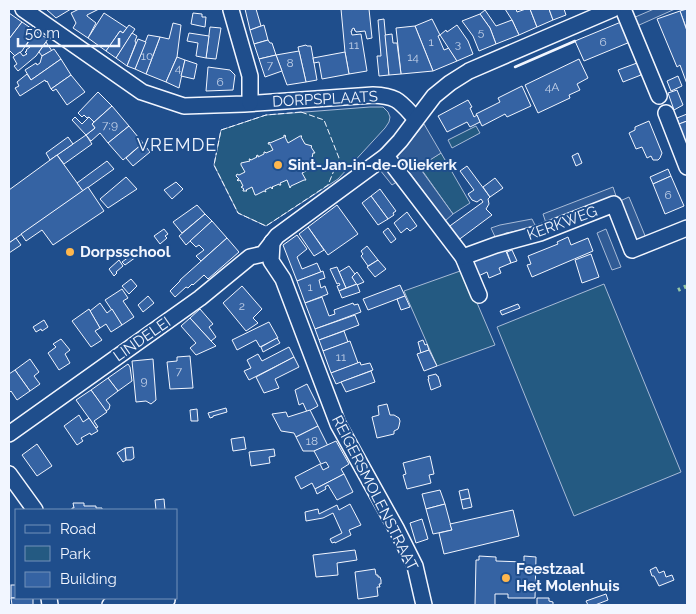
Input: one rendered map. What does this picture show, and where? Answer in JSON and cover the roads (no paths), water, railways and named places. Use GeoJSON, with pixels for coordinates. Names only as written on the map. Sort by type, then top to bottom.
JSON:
{"type":"FeatureCollection","features":[{"type":"Feature","properties":{"kind":"street","name":"DORPSPLAATS"},"geometry":{"type":"LineString","coordinates":[[23,9],[142,92],[184,106],[388,96],[401,103],[416,120]]}},
{"type":"Feature","properties":{"kind":"street"},"geometry":{"type":"LineString","coordinates":[[272,242],[277,236],[386,156],[400,141],[434,96],[469,70],[613,9]]}},
{"type":"Feature","properties":{"kind":"street"},"geometry":{"type":"LineString","coordinates":[[623,9],[659,96]]}},
{"type":"Feature","properties":{"kind":"street"},"geometry":{"type":"LineString","coordinates":[[231,10],[250,76],[250,103]]}},
{"type":"Feature","properties":{"kind":"street"},"geometry":{"type":"LineString","coordinates":[[666,113],[687,167]]}},
{"type":"Feature","properties":{"kind":"street"},"geometry":{"type":"LineString","coordinates":[[386,156],[463,257],[478,295]]}},
{"type":"Feature","properties":{"kind":"street","name":"KERKWEG"},"geometry":{"type":"LineString","coordinates":[[463,257],[496,245],[540,233],[614,204],[632,250],[687,228]]}},
{"type":"Feature","properties":{"kind":"street","name":"LINDELEI"},"geometry":{"type":"LineString","coordinates":[[9,434],[200,298],[250,257],[263,254],[272,242]]}},
{"type":"Feature","properties":{"kind":"street","name":"REIGERSMOLENSTRAAT"},"geometry":{"type":"LineString","coordinates":[[272,242],[271,261],[283,280],[338,424],[415,566],[424,605]]}},
{"type":"Feature","properties":{"kind":"street"},"geometry":{"type":"LineString","coordinates":[[9,474],[34,509]]}},
{"type":"Feature","properties":{"kind":"street"},"geometry":{"type":"LineString","coordinates":[[110,605],[167,600]]}},
{"type":"Feature","properties":{"kind":"place","name":"Sint-Jan-in-de-Oliekerk"},"geometry":{"type":"Point","coordinates":[278,165]}},
{"type":"Feature","properties":{"kind":"place","name":"Dorpsschool"},"geometry":{"type":"Point","coordinates":[70,252]}},
{"type":"Feature","properties":{"kind":"place","name":"Feestzaal Het Molenhuis"},"geometry":{"type":"Point","coordinates":[506,578]}},
{"type":"Feature","properties":{"kind":"district","name":"VREMDE"},"geometry":{"type":"Point","coordinates":[177,144]}}]}
